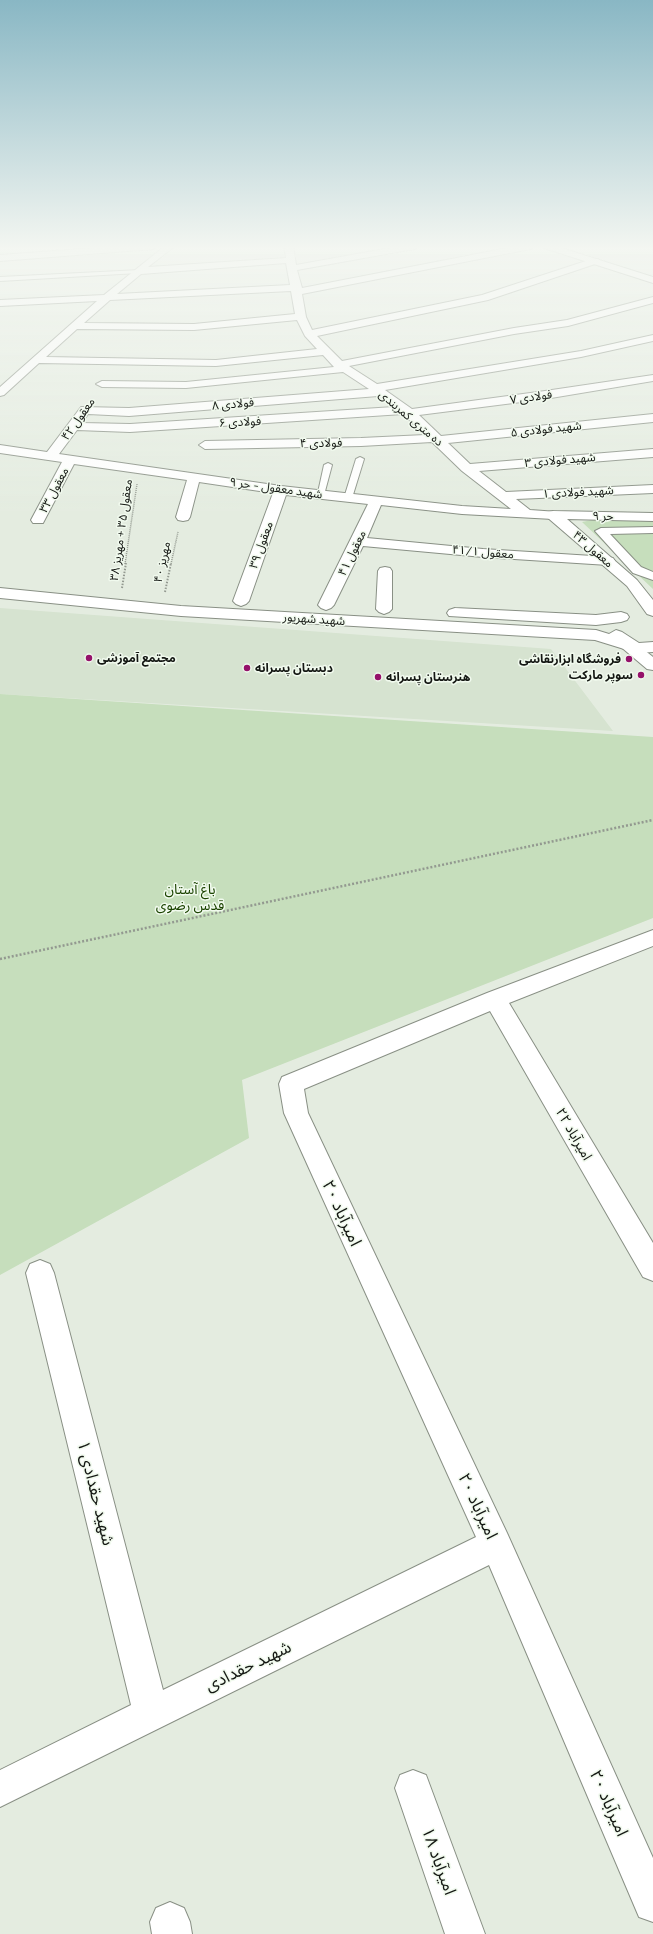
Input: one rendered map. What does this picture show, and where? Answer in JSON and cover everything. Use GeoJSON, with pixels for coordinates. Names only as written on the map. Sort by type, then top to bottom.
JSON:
{"type":"FeatureCollection","features":[{"type":"Feature","properties":{"kind":"street"},"geometry":{"type":"LineString","coordinates":[[0,393],[63,336]]}},
{"type":"Feature","properties":{"kind":"street","name":"ده متری کمربندی"},"geometry":{"type":"LineString","coordinates":[[311,336],[341,367],[378,390],[407,412],[468,468],[528,515]]}},
{"type":"Feature","properties":{"kind":"street"},"geometry":{"type":"LineString","coordinates":[[102,384],[186,385],[341,367],[489,336]]}},
{"type":"Feature","properties":{"kind":"street","name":"فولادی ۸"},"geometry":{"type":"LineString","coordinates":[[85,410],[129,412],[378,390],[581,354],[653,338]]}},
{"type":"Feature","properties":{"kind":"street"},"geometry":{"type":"LineString","coordinates":[[38,360],[216,362],[326,352]]}},
{"type":"Feature","properties":{"kind":"street","name":"معقول ۴۲"},"geometry":{"type":"LineString","coordinates":[[51,456],[74,426],[116,362]]}},
{"type":"Feature","properties":{"kind":"street","name":"فولادی ۷"},"geometry":{"type":"LineString","coordinates":[[407,412],[545,395],[653,378]]}},
{"type":"Feature","properties":{"kind":"street","name":"فولادی ۶"},"geometry":{"type":"LineString","coordinates":[[74,426],[130,428],[407,412]]}},
{"type":"Feature","properties":{"kind":"street","name":"شهید فولادی ۵"},"geometry":{"type":"LineString","coordinates":[[438,439],[653,418]]}},
{"type":"Feature","properties":{"kind":"street","name":"فولادی ۴"},"geometry":{"type":"LineString","coordinates":[[205,445],[438,439]]}},
{"type":"Feature","properties":{"kind":"street","name":"شهید معقول - حر ۹"},"geometry":{"type":"LineString","coordinates":[[0,450],[320,495],[462,510],[528,515],[553,515]]}},
{"type":"Feature","properties":{"kind":"street","name":"شهید فولادی ۳"},"geometry":{"type":"LineString","coordinates":[[468,468],[653,453]]}},
{"type":"Feature","properties":{"kind":"street","name":"معقول ۳۳"},"geometry":{"type":"LineString","coordinates":[[38,520],[70,459]]}},
{"type":"Feature","properties":{"kind":"street"},"geometry":{"type":"LineString","coordinates":[[183,517],[194,477]]}},
{"type":"Feature","properties":{"kind":"street","name":"شهید فولادی ۱"},"geometry":{"type":"LineString","coordinates":[[503,496],[653,489]]}},
{"type":"Feature","properties":{"kind":"street","name":"معقول ۳۹"},"geometry":{"type":"LineString","coordinates":[[241,601],[281,490]]}},
{"type":"Feature","properties":{"kind":"street","name":"معقول ۴۱"},"geometry":{"type":"LineString","coordinates":[[326,606],[358,541],[376,500]]}},
{"type":"Feature","properties":{"kind":"street","name":"حر ۹"},"geometry":{"type":"LineString","coordinates":[[553,515],[653,517]]}},
{"type":"Feature","properties":{"kind":"street","name":"معقول ۴۳"},"geometry":{"type":"LineString","coordinates":[[553,515],[632,583],[653,611]]}},
{"type":"Feature","properties":{"kind":"street"},"geometry":{"type":"LineString","coordinates":[[653,530],[601,531],[638,570],[653,576]]}},
{"type":"Feature","properties":{"kind":"street","name":"معقول ۴۱/۱"},"geometry":{"type":"LineString","coordinates":[[358,541],[483,553],[608,561]]}},
{"type":"Feature","properties":{"kind":"street"},"geometry":{"type":"LineString","coordinates":[[384,609],[385,571]]}},
{"type":"Feature","properties":{"kind":"street","name":"شهید شهریور"},"geometry":{"type":"LineString","coordinates":[[0,581],[241,601],[400,610]]}},
{"type":"Feature","properties":{"kind":"street"},"geometry":{"type":"LineString","coordinates":[[632,583],[625,616],[617,621],[614,629],[620,639],[653,666]]}},
{"type":"Feature","properties":{"kind":"street","name":"شهید شهریور"},"geometry":{"type":"LineString","coordinates":[[0,593],[181,611],[504,631],[596,635],[637,648],[653,647]]}},
{"type":"Feature","properties":{"kind":"street"},"geometry":{"type":"LineString","coordinates":[[439,612],[596,620],[647,613],[653,614]]}},
{"type":"Feature","properties":{"kind":"street"},"geometry":{"type":"LineString","coordinates":[[495,999],[653,938]]}},
{"type":"Feature","properties":{"kind":"street","name":"امیرآباد ۲۰"},"geometry":{"type":"LineString","coordinates":[[495,999],[291,1084],[296,1113],[496,1544],[653,1903]]}},
{"type":"Feature","properties":{"kind":"street","name":"امیرآباد ۲۲"},"geometry":{"type":"LineString","coordinates":[[495,999],[653,1268]]}},
{"type":"Feature","properties":{"kind":"street","name":"شهید حقدادی ۱"},"geometry":{"type":"LineString","coordinates":[[40,1273],[151,1714]]}},
{"type":"Feature","properties":{"kind":"street","name":"شهید حقدادی"},"geometry":{"type":"LineString","coordinates":[[0,1789],[496,1544]]}},
{"type":"Feature","properties":{"kind":"street","name":"امیرآباد ۱۸"},"geometry":{"type":"LineString","coordinates":[[413,1788],[465,1934]]}},
{"type":"Feature","properties":{"kind":"lane"},"geometry":{"type":"LineString","coordinates":[[348,498],[360,459]]}},
{"type":"Feature","properties":{"kind":"lane"},"geometry":{"type":"LineString","coordinates":[[320,495],[328,465]]}},
{"type":"Feature","properties":{"kind":"path","name":"معقول ۳۵ + مهریز ۳۸"},"geometry":{"type":"LineString","coordinates":[[122,592],[139,470]]}},
{"type":"Feature","properties":{"kind":"path","name":"مهریز ۴۰"},"geometry":{"type":"LineString","coordinates":[[164,595],[178,532]]}},
{"type":"Feature","properties":{"kind":"path"},"geometry":{"type":"LineString","coordinates":[[0,959],[653,820]]}},
{"type":"Feature","properties":{"kind":"shaded area"},"geometry":{"type":"Polygon","coordinates":[[[0,608],[551,649],[613,731],[0,694],[0,608]]]}},
{"type":"Feature","properties":{"kind":"green space"},"geometry":{"type":"Polygon","coordinates":[[[592,520],[653,521],[653,589],[582,522],[592,520]]]}},
{"type":"Feature","properties":{"kind":"green space","name":"باغ آستان قدس رضوی"},"geometry":{"type":"Polygon","coordinates":[[[0,694],[653,737],[653,918],[242,1080],[249,1138],[0,1275],[0,694]]]}},
{"type":"Feature","properties":{"kind":"place","name":"مجتمع آموزشی"},"geometry":{"type":"Point","coordinates":[89,658]}},
{"type":"Feature","properties":{"kind":"place","name":"فروشگاه ابزارنقاشی"},"geometry":{"type":"Point","coordinates":[629,659]}},
{"type":"Feature","properties":{"kind":"place","name":"دبستان پسرانه"},"geometry":{"type":"Point","coordinates":[247,668]}},
{"type":"Feature","properties":{"kind":"place","name":"سوپر مارکت"},"geometry":{"type":"Point","coordinates":[641,675]}},
{"type":"Feature","properties":{"kind":"place","name":"هنرستان پسرانه"},"geometry":{"type":"Point","coordinates":[378,677]}}]}
